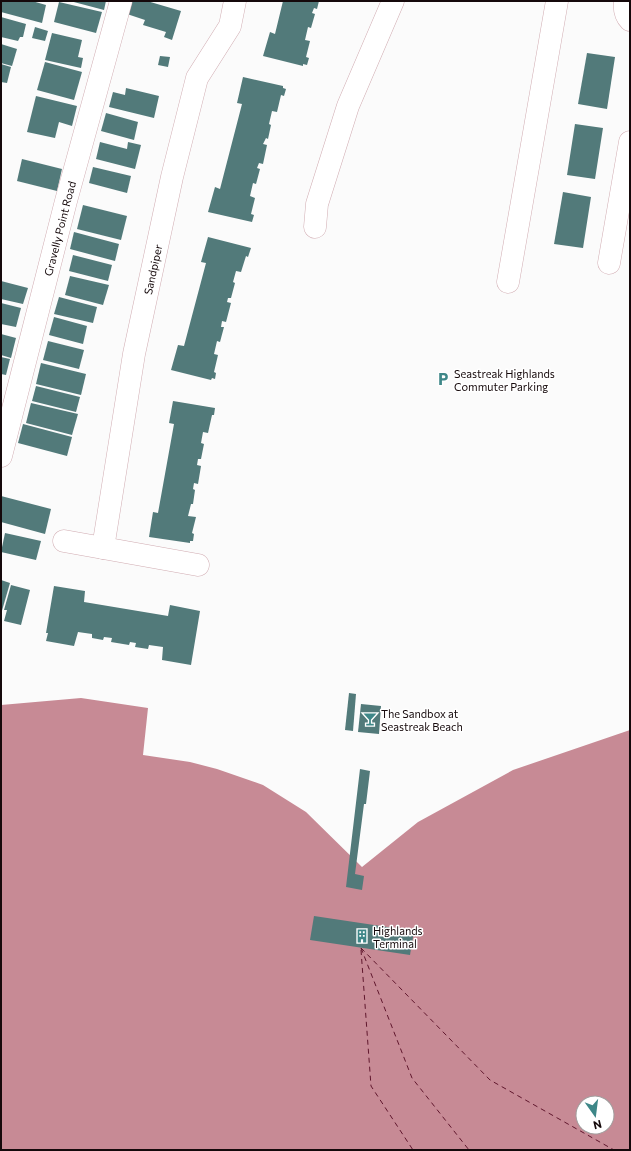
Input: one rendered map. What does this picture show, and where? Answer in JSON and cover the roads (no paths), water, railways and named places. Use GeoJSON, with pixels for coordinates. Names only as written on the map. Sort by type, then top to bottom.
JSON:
{"type":"FeatureCollection","features":[{"type":"Feature","properties":{"kind":"street","name":"Gravelly Point Road"},"geometry":{"type":"LineString","coordinates":[[1,456],[62,216],[121,1]]}},
{"type":"Feature","properties":{"kind":"street","name":"Sandpiper"},"geometry":{"type":"LineString","coordinates":[[103,548],[134,354],[172,177],[197,78],[230,26],[235,1]]}},
{"type":"Feature","properties":{"kind":"street"},"geometry":{"type":"LineString","coordinates":[[315,227],[317,204],[348,106],[393,1]]}},
{"type":"Feature","properties":{"kind":"street"},"geometry":{"type":"LineString","coordinates":[[508,282],[557,1]]}},
{"type":"Feature","properties":{"kind":"street"},"geometry":{"type":"LineString","coordinates":[[625,1],[625,12],[630,20]]}},
{"type":"Feature","properties":{"kind":"street"},"geometry":{"type":"LineString","coordinates":[[609,263],[630,142]]}},
{"type":"Feature","properties":{"kind":"street"},"geometry":{"type":"LineString","coordinates":[[64,541],[198,565]]}},
{"type":"Feature","properties":{"kind":"place","name":"Seastreak Highlands Commuter Parking"},"geometry":{"type":"Point","coordinates":[443,379]}},
{"type":"Feature","properties":{"kind":"place","name":"The Sandbox at Seastreak Beach"},"geometry":{"type":"Point","coordinates":[370,719]}},
{"type":"Feature","properties":{"kind":"place","name":"Highlands Terminal"},"geometry":{"type":"Point","coordinates":[362,936]}}]}
